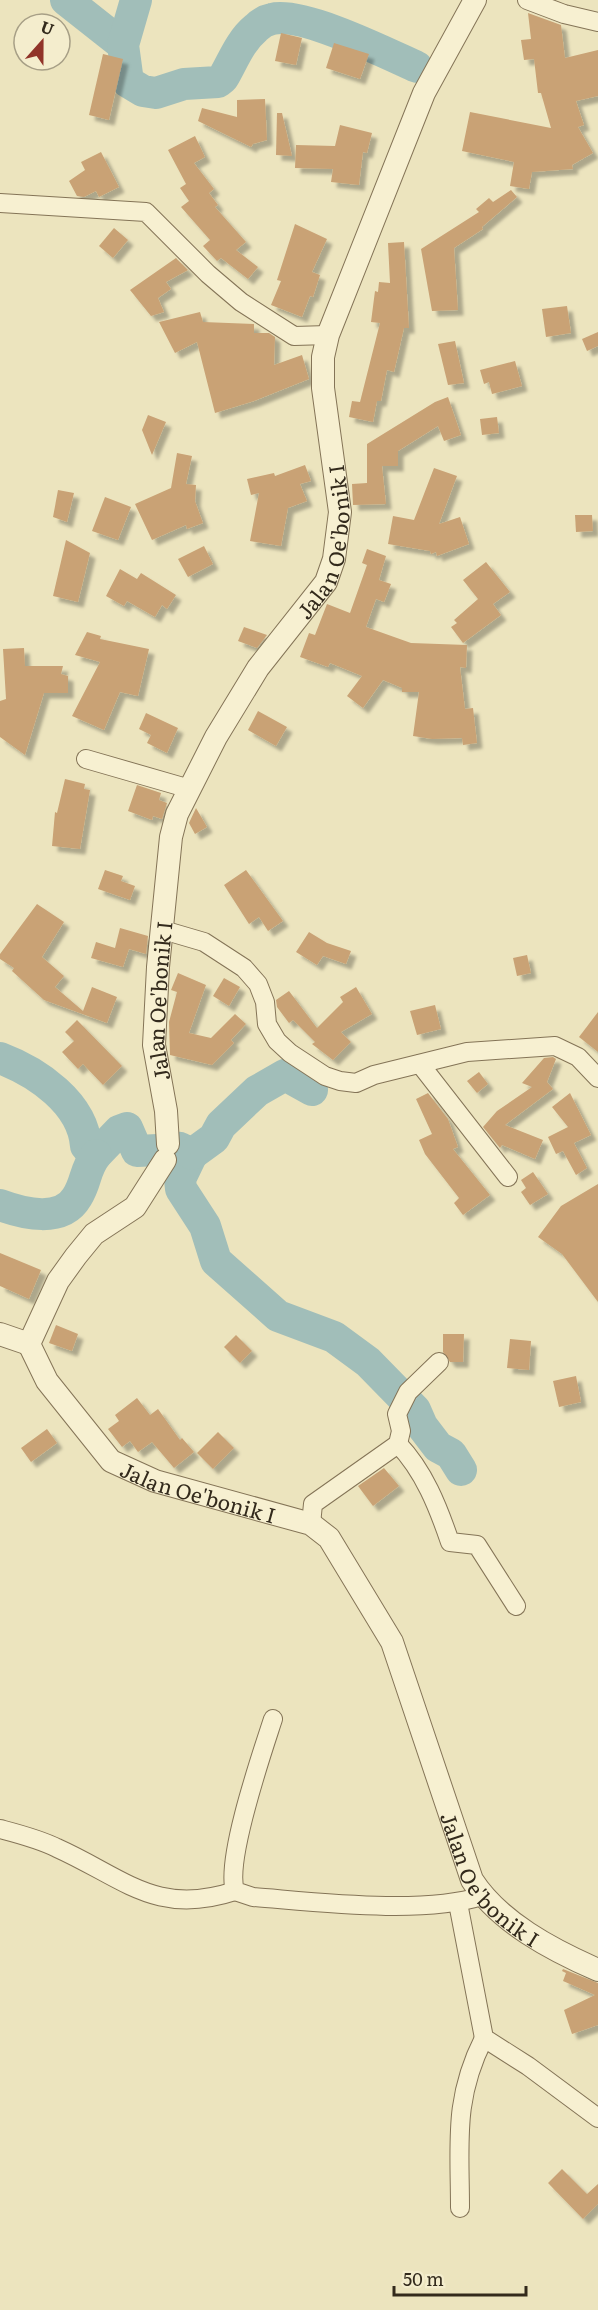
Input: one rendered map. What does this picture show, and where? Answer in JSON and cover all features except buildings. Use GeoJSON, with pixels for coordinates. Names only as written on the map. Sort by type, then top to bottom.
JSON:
{"type":"FeatureCollection","features":[{"type":"Feature","properties":{"kind":"street","name":"Jalan Oe'bonik I"},"geometry":{"type":"LineString","coordinates":[[475,0],[424,93],[328,335],[323,357],[323,388],[340,512],[334,559],[326,582],[258,668],[216,737],[177,814],[171,837],[158,967],[154,1045],[166,1111],[166,1152],[135,1207],[94,1234],[58,1281],[29,1344],[47,1381],[111,1461],[155,1481],[311,1524],[329,1538],[392,1642],[472,1880],[482,1896],[527,1932],[559,1952],[598,1970]]}},
{"type":"Feature","properties":{"kind":"street"},"geometry":{"type":"LineString","coordinates":[[527,0],[564,14],[598,22]]}},
{"type":"Feature","properties":{"kind":"street"},"geometry":{"type":"LineString","coordinates":[[0,203],[146,212],[208,274],[242,302],[294,336],[328,335]]}},
{"type":"Feature","properties":{"kind":"street"},"geometry":{"type":"LineString","coordinates":[[86,759],[190,789]]}},
{"type":"Feature","properties":{"kind":"street"},"geometry":{"type":"LineString","coordinates":[[163,930],[204,942],[244,968],[258,984],[265,1002],[267,1024],[277,1041],[290,1053],[324,1076],[356,1083],[374,1075],[467,1052],[555,1046],[578,1057],[598,1078]]}},
{"type":"Feature","properties":{"kind":"street"},"geometry":{"type":"LineString","coordinates":[[420,1064],[508,1177]]}},
{"type":"Feature","properties":{"kind":"street"},"geometry":{"type":"LineString","coordinates":[[0,1335],[29,1344]]}},
{"type":"Feature","properties":{"kind":"street"},"geometry":{"type":"LineString","coordinates":[[311,1524],[313,1504],[398,1444],[401,1431],[397,1414],[408,1392],[439,1362]]}},
{"type":"Feature","properties":{"kind":"street"},"geometry":{"type":"LineString","coordinates":[[398,1444],[413,1460],[440,1512],[450,1542],[477,1545],[516,1606]]}},
{"type":"Feature","properties":{"kind":"street"},"geometry":{"type":"LineString","coordinates":[[235,1891],[232,1882],[245,1811],[273,1719]]}},
{"type":"Feature","properties":{"kind":"street"},"geometry":{"type":"LineString","coordinates":[[0,1829],[56,1847],[136,1890],[155,1896],[188,1900],[235,1891],[253,1896],[318,1902],[458,1904],[482,1896]]}},
{"type":"Feature","properties":{"kind":"street"},"geometry":{"type":"LineString","coordinates":[[458,1904],[484,2038],[473,2059],[460,2106],[460,2208]]}},
{"type":"Feature","properties":{"kind":"street"},"geometry":{"type":"LineString","coordinates":[[484,2038],[528,2066],[598,2118]]}},
{"type":"Feature","properties":{"kind":"waterway"},"geometry":{"type":"LineString","coordinates":[[66,0],[123,45]]}},
{"type":"Feature","properties":{"kind":"waterway"},"geometry":{"type":"LineString","coordinates":[[136,0],[123,45],[128,82],[143,91],[156,93],[184,84],[218,82],[223,78],[250,33],[272,19],[286,18],[323,27],[417,67]]}},
{"type":"Feature","properties":{"kind":"waterway"},"geometry":{"type":"LineString","coordinates":[[0,1058],[29,1072],[56,1091],[76,1116],[83,1130],[86,1146],[96,1155],[119,1131],[127,1128],[137,1151],[158,1150],[170,1155],[180,1148],[192,1154],[180,1179],[181,1189],[205,1226],[216,1261],[278,1316],[334,1337],[368,1362],[415,1410],[422,1426],[438,1447],[451,1454],[461,1470]]}},
{"type":"Feature","properties":{"kind":"waterway"},"geometry":{"type":"LineString","coordinates":[[192,1154],[214,1138],[221,1125],[257,1091],[285,1075],[312,1090]]}},
{"type":"Feature","properties":{"kind":"waterway"},"geometry":{"type":"LineString","coordinates":[[0,1205],[42,1214],[62,1210],[77,1197],[89,1166],[96,1155]]}}]}
